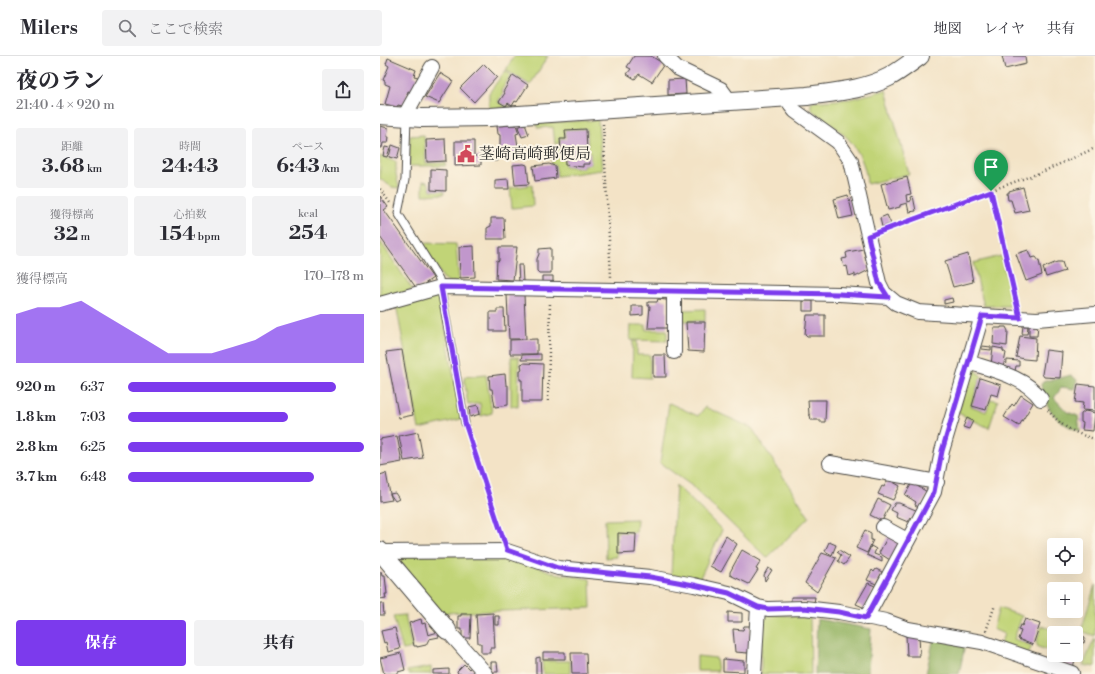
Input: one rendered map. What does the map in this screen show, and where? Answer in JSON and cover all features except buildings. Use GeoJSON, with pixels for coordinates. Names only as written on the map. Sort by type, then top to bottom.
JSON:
{"type":"FeatureCollection","features":[{"type":"Feature","properties":{"kind":"street"},"geometry":{"type":"LineString","coordinates":[[665,56],[678,68],[721,89],[729,100]]}},
{"type":"Feature","properties":{"kind":"street"},"geometry":{"type":"LineString","coordinates":[[380,115],[405,117],[483,118],[789,97],[841,91],[863,86],[888,77],[920,56]]}},
{"type":"Feature","properties":{"kind":"street"},"geometry":{"type":"LineString","coordinates":[[405,117],[432,67]]}},
{"type":"Feature","properties":{"kind":"street"},"geometry":{"type":"LineString","coordinates":[[789,97],[791,106],[799,115],[835,139],[847,153],[857,183],[879,283],[888,297],[900,305],[918,312],[1020,318],[1059,318],[1095,314]]}},
{"type":"Feature","properties":{"kind":"street"},"geometry":{"type":"LineString","coordinates":[[380,304],[441,287],[888,297]]}},
{"type":"Feature","properties":{"kind":"street"},"geometry":{"type":"LineString","coordinates":[[674,292],[674,352]]}},
{"type":"Feature","properties":{"kind":"street"},"geometry":{"type":"LineString","coordinates":[[866,618],[934,492],[942,451],[982,316]]}},
{"type":"Feature","properties":{"kind":"street"},"geometry":{"type":"LineString","coordinates":[[968,362],[1023,384],[1037,394],[1041,399]]}},
{"type":"Feature","properties":{"kind":"street"},"geometry":{"type":"LineString","coordinates":[[830,463],[937,482]]}},
{"type":"Feature","properties":{"kind":"street"},"geometry":{"type":"LineString","coordinates":[[883,527],[907,540]]}},
{"type":"Feature","properties":{"kind":"street"},"geometry":{"type":"LineString","coordinates":[[380,552],[507,550],[558,568],[650,577],[694,585],[729,593],[758,607],[782,610],[804,608],[839,612],[886,621],[908,629],[982,642],[1072,673]]}},
{"type":"Feature","properties":{"kind":"street"},"geometry":{"type":"LineString","coordinates":[[380,552],[486,674]]}},
{"type":"Feature","properties":{"kind":"street"},"geometry":{"type":"LineString","coordinates":[[754,674],[758,607]]}},
{"type":"Feature","properties":{"kind":"lane"},"geometry":{"type":"LineString","coordinates":[[405,117],[405,180],[398,213],[439,279],[465,423]]}},
{"type":"Feature","properties":{"kind":"path"},"geometry":{"type":"LineString","coordinates":[[602,110],[612,290]]}},
{"type":"Feature","properties":{"kind":"path"},"geometry":{"type":"LineString","coordinates":[[868,236],[1042,172],[1095,148]]}},
{"type":"Feature","properties":{"kind":"path"},"geometry":{"type":"LineString","coordinates":[[380,189],[398,213]]}},
{"type":"Feature","properties":{"kind":"path"},"geometry":{"type":"LineString","coordinates":[[991,191],[1020,318]]}},
{"type":"Feature","properties":{"kind":"path"},"geometry":{"type":"LineString","coordinates":[[548,401],[550,289]]}},
{"type":"Feature","properties":{"kind":"path"},"geometry":{"type":"LineString","coordinates":[[1041,399],[1056,421],[1068,429],[1095,439]]}},
{"type":"Feature","properties":{"kind":"path"},"geometry":{"type":"LineString","coordinates":[[465,423],[507,550]]}},
{"type":"Feature","properties":{"kind":"path"},"geometry":{"type":"LineString","coordinates":[[982,642],[995,605]]}},
{"type":"Feature","properties":{"kind":"green space"},"geometry":{"type":"Polygon","coordinates":[[[514,56],[548,56],[530,85],[506,70],[514,56]]]}},
{"type":"Feature","properties":{"kind":"green space"},"geometry":{"type":"Polygon","coordinates":[[[505,71],[511,75],[501,91],[503,93],[498,102],[512,107],[491,109],[489,108],[489,93],[505,71]]]}},
{"type":"Feature","properties":{"kind":"green space"},"geometry":{"type":"Polygon","coordinates":[[[886,90],[909,174],[867,184],[864,167],[858,152],[842,133],[811,109],[811,102],[850,99],[886,90]]]}},
{"type":"Feature","properties":{"kind":"green space"},"geometry":{"type":"Polygon","coordinates":[[[598,120],[602,170],[557,176],[555,165],[552,165],[551,157],[556,156],[555,148],[560,147],[560,150],[564,151],[565,166],[583,168],[583,165],[591,164],[590,152],[588,152],[587,129],[565,130],[565,138],[560,139],[560,143],[555,144],[553,127],[538,128],[536,123],[598,120]]]}},
{"type":"Feature","properties":{"kind":"green space"},"geometry":{"type":"Polygon","coordinates":[[[424,135],[426,163],[446,163],[445,166],[409,166],[410,136],[424,135]]]}},
{"type":"Feature","properties":{"kind":"green space"},"geometry":{"type":"Polygon","coordinates":[[[380,156],[396,162],[396,174],[399,188],[392,187],[380,179],[380,156]]]}},
{"type":"Feature","properties":{"kind":"green space"},"geometry":{"type":"Polygon","coordinates":[[[423,181],[428,182],[431,190],[444,190],[444,194],[423,195],[423,181]]]}},
{"type":"Feature","properties":{"kind":"green space"},"geometry":{"type":"Polygon","coordinates":[[[532,185],[533,206],[512,208],[510,188],[532,185]]]}},
{"type":"Feature","properties":{"kind":"green space"},"geometry":{"type":"Polygon","coordinates":[[[380,241],[413,290],[380,299],[380,241]]]}},
{"type":"Feature","properties":{"kind":"green space"},"geometry":{"type":"Polygon","coordinates":[[[422,243],[456,244],[459,282],[449,282],[443,278],[422,243]]]}},
{"type":"Feature","properties":{"kind":"green space"},"geometry":{"type":"Polygon","coordinates":[[[1001,256],[1013,306],[984,306],[973,263],[1001,256]]]}},
{"type":"Feature","properties":{"kind":"green space"},"geometry":{"type":"Polygon","coordinates":[[[439,292],[461,419],[419,429],[396,304],[439,292]]]}},
{"type":"Feature","properties":{"kind":"green space"},"geometry":{"type":"Polygon","coordinates":[[[705,309],[705,321],[681,321],[681,310],[705,309]]]}},
{"type":"Feature","properties":{"kind":"green space"},"geometry":{"type":"Polygon","coordinates":[[[631,325],[646,325],[646,330],[667,330],[667,341],[630,340],[631,325]]]}},
{"type":"Feature","properties":{"kind":"green space"},"geometry":{"type":"Polygon","coordinates":[[[633,341],[637,341],[637,355],[650,355],[650,378],[632,377],[633,341]]]}},
{"type":"Feature","properties":{"kind":"green space"},"geometry":{"type":"Polygon","coordinates":[[[511,357],[519,357],[518,407],[511,406],[511,357]]]}},
{"type":"Feature","properties":{"kind":"green space"},"geometry":{"type":"Polygon","coordinates":[[[975,369],[982,377],[971,406],[986,412],[991,399],[998,401],[989,428],[958,413],[970,372],[975,369]]]}},
{"type":"Feature","properties":{"kind":"green space"},"geometry":{"type":"Polygon","coordinates":[[[486,375],[492,413],[481,416],[480,403],[468,405],[464,377],[486,375]]]}},
{"type":"Feature","properties":{"kind":"green space"},"geometry":{"type":"Polygon","coordinates":[[[1071,375],[1077,380],[1074,389],[1062,387],[1054,398],[1067,412],[1078,416],[1080,431],[1065,424],[1053,414],[1045,400],[1041,384],[1045,380],[1053,380],[1071,375]]]}},
{"type":"Feature","properties":{"kind":"green space"},"geometry":{"type":"Polygon","coordinates":[[[669,403],[698,416],[705,407],[752,428],[809,517],[767,558],[692,486],[660,463],[669,403]]]}},
{"type":"Feature","properties":{"kind":"green space"},"geometry":{"type":"Polygon","coordinates":[[[676,485],[722,530],[699,580],[671,575],[676,485]]]}},
{"type":"Feature","properties":{"kind":"green space"},"geometry":{"type":"Polygon","coordinates":[[[637,519],[636,532],[616,532],[617,557],[606,558],[605,520],[637,519]]]}},
{"type":"Feature","properties":{"kind":"green space"},"geometry":{"type":"Polygon","coordinates":[[[403,555],[508,556],[555,573],[590,579],[591,608],[441,613],[400,562],[403,555]]]}},
{"type":"Feature","properties":{"kind":"green space"},"geometry":{"type":"Polygon","coordinates":[[[1095,585],[1095,636],[1083,632],[1083,626],[1095,585]]]}},
{"type":"Feature","properties":{"kind":"green space"},"geometry":{"type":"Polygon","coordinates":[[[999,608],[1022,616],[1014,639],[1032,646],[1028,654],[1000,645],[1004,634],[993,629],[999,608]]]}},
{"type":"Feature","properties":{"kind":"green space"},"geometry":{"type":"Polygon","coordinates":[[[765,614],[810,617],[811,674],[761,674],[761,618],[765,614]]]}},
{"type":"Feature","properties":{"kind":"green space"},"geometry":{"type":"Polygon","coordinates":[[[405,615],[412,648],[403,650],[393,616],[405,615]]]}},
{"type":"Feature","properties":{"kind":"green space"},"geometry":{"type":"Polygon","coordinates":[[[817,619],[871,629],[869,674],[815,674],[817,619]]]}},
{"type":"Feature","properties":{"kind":"green space"},"geometry":{"type":"Polygon","coordinates":[[[1042,626],[1047,628],[1047,650],[1038,647],[1036,642],[1042,626]]]}},
{"type":"Feature","properties":{"kind":"green space"},"geometry":{"type":"Polygon","coordinates":[[[934,637],[965,645],[959,674],[926,674],[934,637]]]}},
{"type":"Feature","properties":{"kind":"green space"},"geometry":{"type":"Polygon","coordinates":[[[1095,638],[1095,667],[1083,665],[1095,638]]]}},
{"type":"Feature","properties":{"kind":"green space"},"geometry":{"type":"Polygon","coordinates":[[[697,656],[716,658],[718,671],[697,671],[697,656]]]}},
{"type":"Feature","properties":{"kind":"green space"},"geometry":{"type":"Polygon","coordinates":[[[542,661],[570,661],[570,674],[543,674],[542,661]]]}},
{"type":"Feature","properties":{"kind":"green space"},"geometry":{"type":"Polygon","coordinates":[[[431,667],[431,674],[408,674],[407,671],[431,667]]]}},
{"type":"Feature","properties":{"kind":"place","name":"茎崎高崎郵便局"},"geometry":{"type":"Point","coordinates":[466,154]}},
{"type":"Feature","properties":{"kind":"route"},"geometry":{"type":"LineString","coordinates":[[991,191],[1020,318],[982,316],[942,451],[934,492],[866,618],[839,612],[804,608],[782,610],[768,609],[758,607],[729,593],[694,585],[650,577],[614,575],[558,568],[507,550],[465,423],[441,287],[739,294],[839,294],[888,297],[884,293],[879,283],[868,236],[991,191]]}}]}
